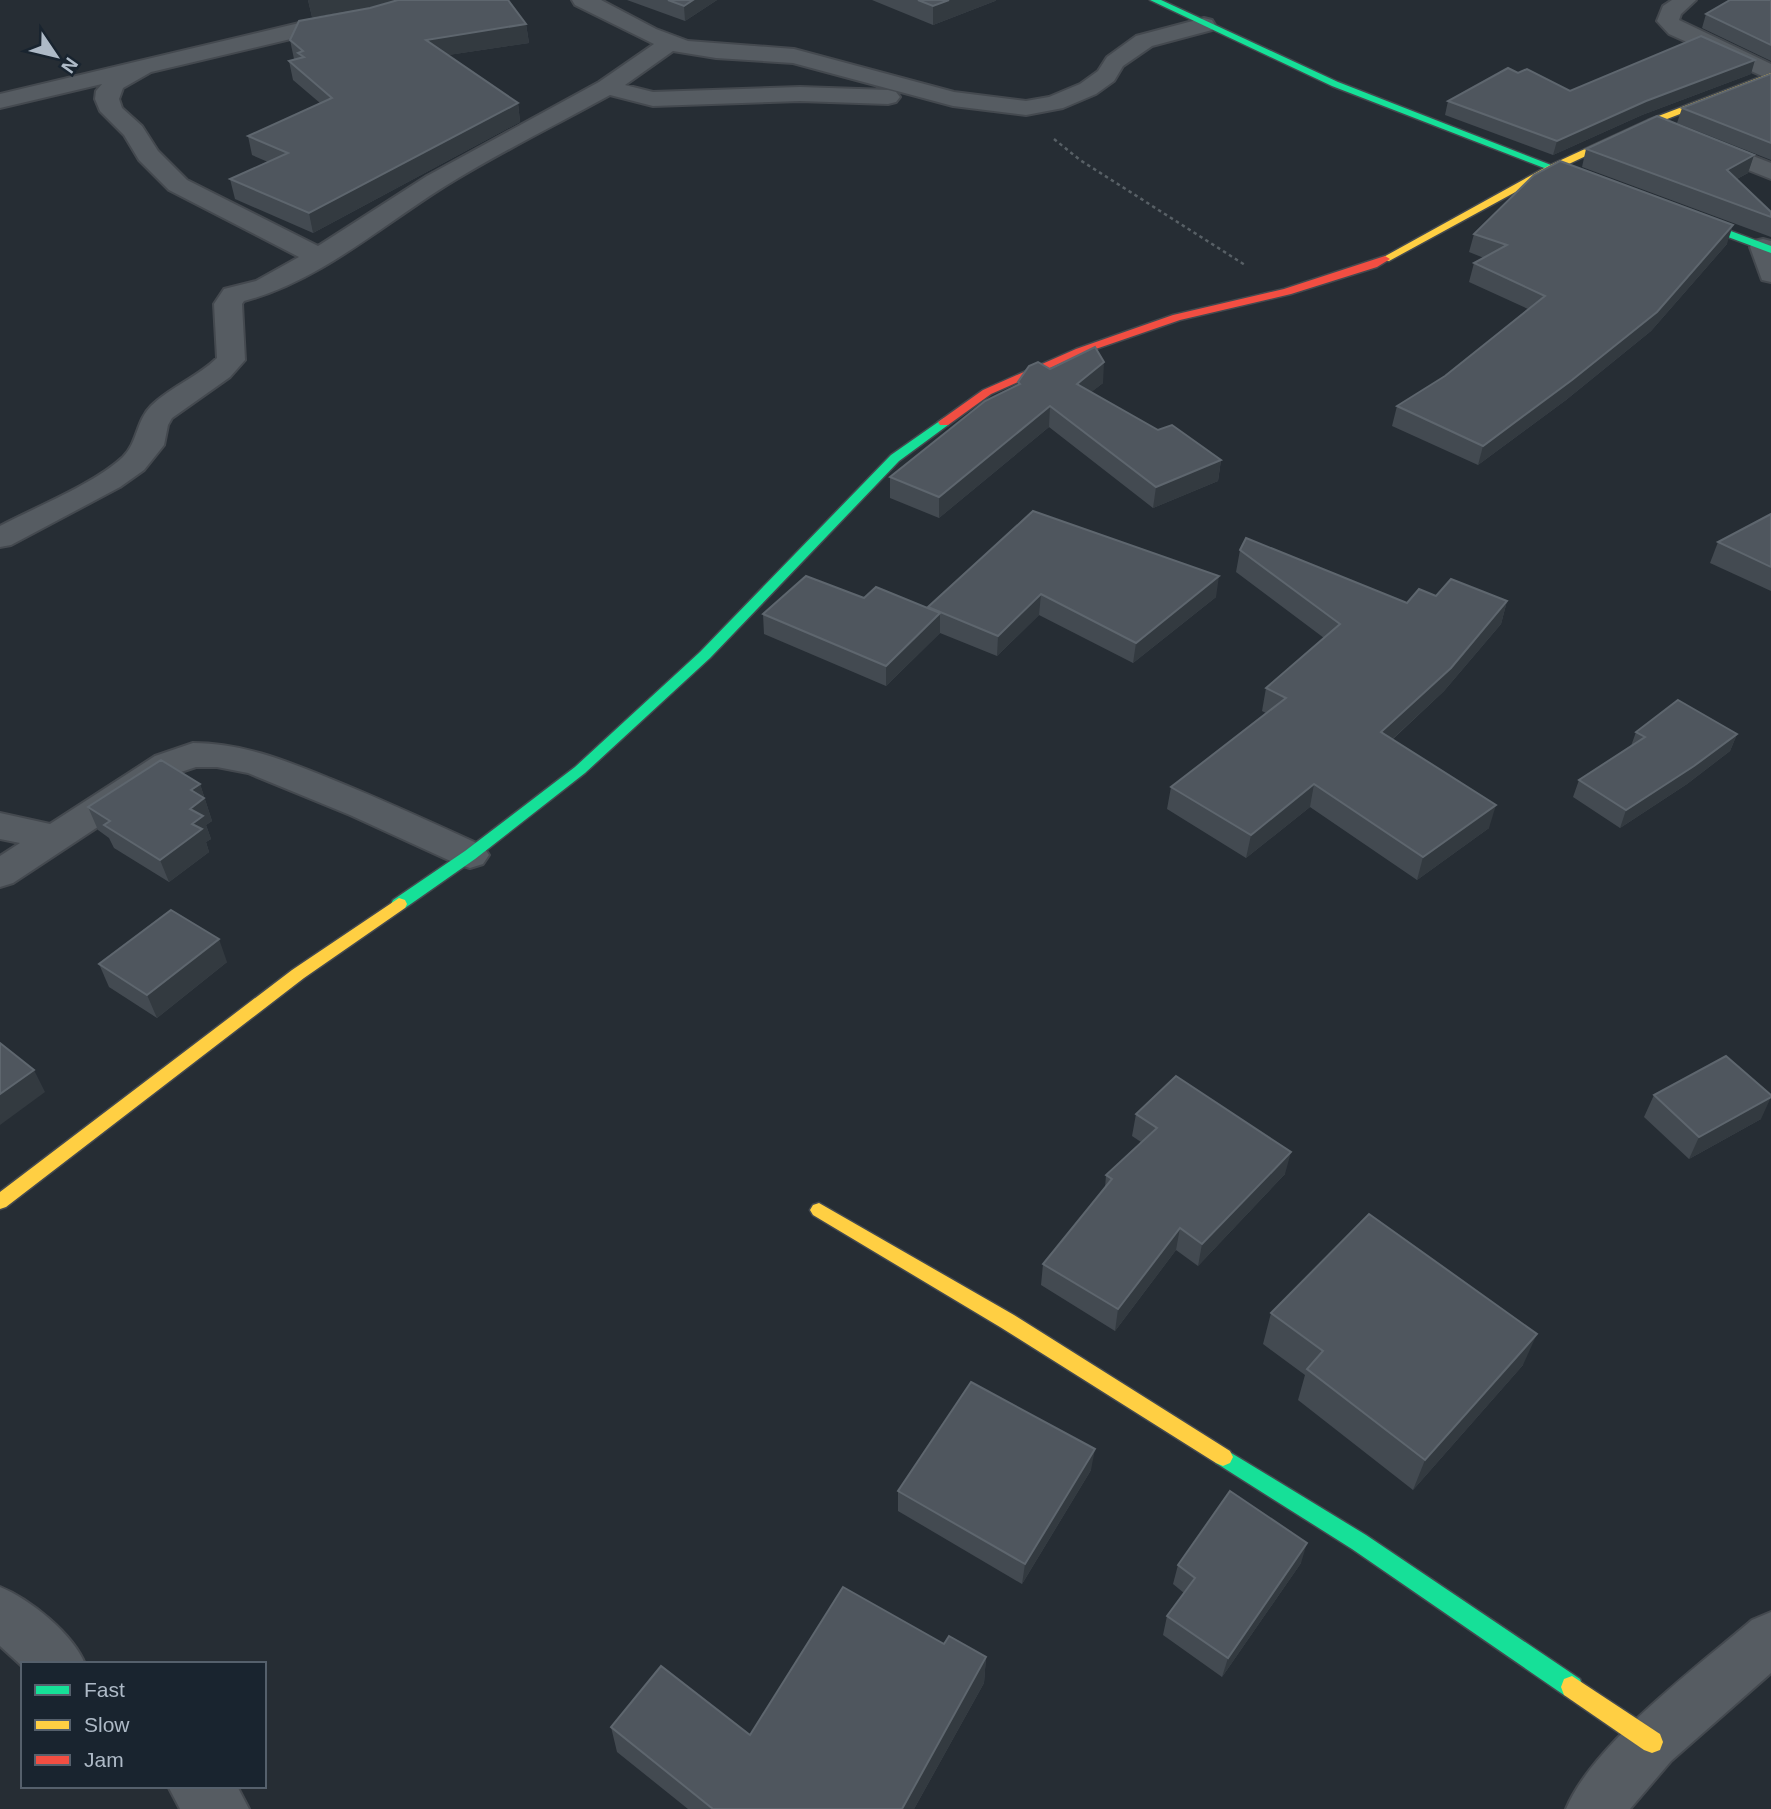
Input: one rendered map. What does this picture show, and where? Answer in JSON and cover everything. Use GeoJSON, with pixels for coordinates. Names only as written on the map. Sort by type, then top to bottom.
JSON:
{"type":"FeatureCollection","features":[{"type":"Feature","properties":{"kind":"street"},"geometry":{"type":"LineString","coordinates":[[0,101],[316,26],[373,17],[429,0]]}},
{"type":"Feature","properties":{"kind":"street"},"geometry":{"type":"LineString","coordinates":[[583,0],[670,43],[701,49],[793,56],[953,99]]}},
{"type":"Feature","properties":{"kind":"street"},"geometry":{"type":"LineString","coordinates":[[1154,0],[1335,84],[1589,181]]}},
{"type":"Feature","properties":{"kind":"street"},"geometry":{"type":"LineString","coordinates":[[1685,0],[1671,12],[1668,21],[1677,29],[1771,75]]}},
{"type":"Feature","properties":{"kind":"street"},"geometry":{"type":"LineString","coordinates":[[607,87],[653,99],[800,94],[953,99],[1026,108],[1055,103],[1088,89],[1107,76],[1115,62],[1144,41],[1204,25]]}},
{"type":"Feature","properties":{"kind":"street"},"geometry":{"type":"LineString","coordinates":[[0,538],[109,481],[133,464],[149,445],[153,424],[162,412],[220,371],[231,360],[228,304],[234,295],[265,287],[318,257],[436,181],[607,87],[670,43]]}},
{"type":"Feature","properties":{"kind":"street"},"geometry":{"type":"LineString","coordinates":[[149,67],[114,83],[108,91],[107,99],[112,111],[134,131],[148,155],[178,184],[318,257]]}},
{"type":"Feature","properties":{"kind":"street"},"geometry":{"type":"LineString","coordinates":[[0,1202],[298,974],[470,855],[580,770],[705,655],[895,457],[987,392],[1080,351],[1177,317],[1287,292],[1373,265],[1552,167],[1651,122],[1771,75]]}},
{"type":"Feature","properties":{"kind":"street"},"geometry":{"type":"LineString","coordinates":[[1651,122],[1771,172]]}},
{"type":"Feature","properties":{"kind":"street"},"geometry":{"type":"LineString","coordinates":[[1664,209],[1767,248],[1771,274]]}},
{"type":"Feature","properties":{"kind":"street"},"geometry":{"type":"LineString","coordinates":[[0,874],[168,764],[193,755],[217,755],[256,762],[363,806],[470,855]]}},
{"type":"Feature","properties":{"kind":"street"},"geometry":{"type":"LineString","coordinates":[[0,826],[55,838]]}},
{"type":"Feature","properties":{"kind":"street"},"geometry":{"type":"LineString","coordinates":[[819,1210],[1007,1321],[1359,1542],[1652,1742]]}},
{"type":"Feature","properties":{"kind":"street"},"geometry":{"type":"LineString","coordinates":[[0,1612],[57,1662]]}},
{"type":"Feature","properties":{"kind":"street"},"geometry":{"type":"LineString","coordinates":[[1594,1809],[1652,1742],[1771,1639]]}},
{"type":"Feature","properties":{"kind":"street"},"geometry":{"type":"LineString","coordinates":[[198,1788],[221,1809]]}},
{"type":"Feature","properties":{"kind":"path"},"geometry":{"type":"LineString","coordinates":[[1026,108],[1049,135],[1080,160],[1287,292]]}},
{"type":"Feature","properties":{"kind":"building"},"geometry":{"type":"Polygon","coordinates":[[[398,0],[508,0],[526,24],[426,40],[518,103],[309,213],[230,179],[288,153],[248,136],[332,98],[289,61],[304,57],[298,53],[303,51],[290,40],[299,21],[398,0]]]}},
{"type":"Feature","properties":{"kind":"building"},"geometry":{"type":"Polygon","coordinates":[[[668,0],[693,0],[684,6],[668,0]]]}},
{"type":"Feature","properties":{"kind":"building"},"geometry":{"type":"Polygon","coordinates":[[[918,0],[949,0],[933,6],[918,0]]]}},
{"type":"Feature","properties":{"kind":"building"},"geometry":{"type":"Polygon","coordinates":[[[1730,0],[1771,0],[1771,45],[1706,14],[1730,0]]]}},
{"type":"Feature","properties":{"kind":"building"},"geometry":{"type":"Polygon","coordinates":[[[1701,36],[1755,60],[1646,101],[1557,141],[1448,101],[1508,68],[1518,73],[1527,69],[1570,91],[1701,36]]]}},
{"type":"Feature","properties":{"kind":"building"},"geometry":{"type":"Polygon","coordinates":[[[1771,74],[1771,143],[1682,108],[1771,74]]]}},
{"type":"Feature","properties":{"kind":"building"},"geometry":{"type":"Polygon","coordinates":[[[1657,116],[1754,155],[1727,170],[1771,212],[1771,217],[1586,149],[1657,116]]]}},
{"type":"Feature","properties":{"kind":"building"},"geometry":{"type":"Polygon","coordinates":[[[1560,161],[1733,225],[1657,312],[1483,446],[1397,406],[1445,376],[1545,296],[1474,263],[1507,245],[1474,234],[1534,175],[1560,161]]]}},
{"type":"Feature","properties":{"kind":"building"},"geometry":{"type":"Polygon","coordinates":[[[1095,347],[1104,362],[1077,384],[1158,430],[1172,425],[1221,460],[1156,487],[1050,406],[939,497],[890,477],[985,401],[1020,384],[1018,382],[1029,366],[1038,362],[1050,369],[1095,347]]]}},
{"type":"Feature","properties":{"kind":"building"},"geometry":{"type":"Polygon","coordinates":[[[1033,511],[1219,576],[1136,643],[1041,594],[998,636],[928,607],[1033,511]]]}},
{"type":"Feature","properties":{"kind":"building"},"geometry":{"type":"Polygon","coordinates":[[[1771,514],[1771,567],[1718,542],[1771,514]]]}},
{"type":"Feature","properties":{"kind":"building"},"geometry":{"type":"Polygon","coordinates":[[[1246,538],[1407,603],[1419,589],[1436,596],[1451,579],[1507,601],[1451,668],[1381,732],[1496,805],[1423,857],[1314,784],[1251,835],[1171,787],[1286,698],[1266,688],[1340,624],[1240,550],[1246,538]]]}},
{"type":"Feature","properties":{"kind":"building"},"geometry":{"type":"Polygon","coordinates":[[[806,576],[864,598],[876,587],[940,613],[886,666],[763,614],[806,576]]]}},
{"type":"Feature","properties":{"kind":"building"},"geometry":{"type":"Polygon","coordinates":[[[1678,700],[1737,734],[1694,766],[1626,810],[1579,780],[1645,737],[1636,732],[1678,700]]]}},
{"type":"Feature","properties":{"kind":"building"},"geometry":{"type":"Polygon","coordinates":[[[161,760],[200,784],[191,790],[204,798],[190,809],[203,816],[192,824],[202,829],[160,860],[104,825],[110,821],[88,807],[161,760]]]}},
{"type":"Feature","properties":{"kind":"building"},"geometry":{"type":"Polygon","coordinates":[[[171,910],[219,939],[147,995],[99,964],[171,910]]]}},
{"type":"Feature","properties":{"kind":"building"},"geometry":{"type":"Polygon","coordinates":[[[0,1043],[34,1070],[0,1094],[0,1043]]]}},
{"type":"Feature","properties":{"kind":"building"},"geometry":{"type":"Polygon","coordinates":[[[1726,1056],[1771,1097],[1699,1137],[1654,1095],[1726,1056]]]}},
{"type":"Feature","properties":{"kind":"building"},"geometry":{"type":"Polygon","coordinates":[[[1176,1076],[1291,1152],[1202,1244],[1180,1228],[1118,1309],[1043,1264],[1112,1179],[1106,1175],[1157,1128],[1136,1114],[1176,1076]]]}},
{"type":"Feature","properties":{"kind":"building"},"geometry":{"type":"Polygon","coordinates":[[[1369,1214],[1537,1334],[1425,1460],[1307,1369],[1323,1351],[1271,1313],[1369,1214]]]}},
{"type":"Feature","properties":{"kind":"building"},"geometry":{"type":"Polygon","coordinates":[[[971,1382],[1095,1449],[1025,1564],[898,1491],[971,1382]]]}},
{"type":"Feature","properties":{"kind":"building"},"geometry":{"type":"Polygon","coordinates":[[[1230,1491],[1307,1543],[1228,1658],[1167,1616],[1195,1578],[1178,1565],[1230,1491]]]}},
{"type":"Feature","properties":{"kind":"building"},"geometry":{"type":"Polygon","coordinates":[[[843,1587],[944,1644],[949,1636],[986,1657],[902,1809],[713,1809],[611,1727],[661,1666],[750,1735],[843,1587]]]}},
{"type":"Feature","properties":{"kind":"traffic: fast"},"geometry":{"type":"LineString","coordinates":[[1154,0],[1335,84],[1569,174]]}},
{"type":"Feature","properties":{"kind":"traffic: fast"},"geometry":{"type":"LineString","coordinates":[[1681,216],[1771,250]]}},
{"type":"Feature","properties":{"kind":"traffic: fast"},"geometry":{"type":"LineString","coordinates":[[399,904],[470,855],[580,770],[705,655],[895,458],[944,422]]}},
{"type":"Feature","properties":{"kind":"traffic: fast"},"geometry":{"type":"LineString","coordinates":[[1223,1457],[1359,1542],[1572,1687]]}},
{"type":"Feature","properties":{"kind":"traffic: slow"},"geometry":{"type":"LineString","coordinates":[[1385,259],[1552,168],[1651,122],[1771,76]]}},
{"type":"Feature","properties":{"kind":"traffic: slow"},"geometry":{"type":"LineString","coordinates":[[0,1202],[298,974],[399,904]]}},
{"type":"Feature","properties":{"kind":"traffic: slow"},"geometry":{"type":"LineString","coordinates":[[819,1210],[1007,1321],[1223,1457]]}},
{"type":"Feature","properties":{"kind":"traffic: slow"},"geometry":{"type":"LineString","coordinates":[[1572,1687],[1652,1742]]}},
{"type":"Feature","properties":{"kind":"traffic: jam"},"geometry":{"type":"LineString","coordinates":[[944,422],[987,392],[1080,351],[1177,317],[1287,292],[1385,259]]}}]}
